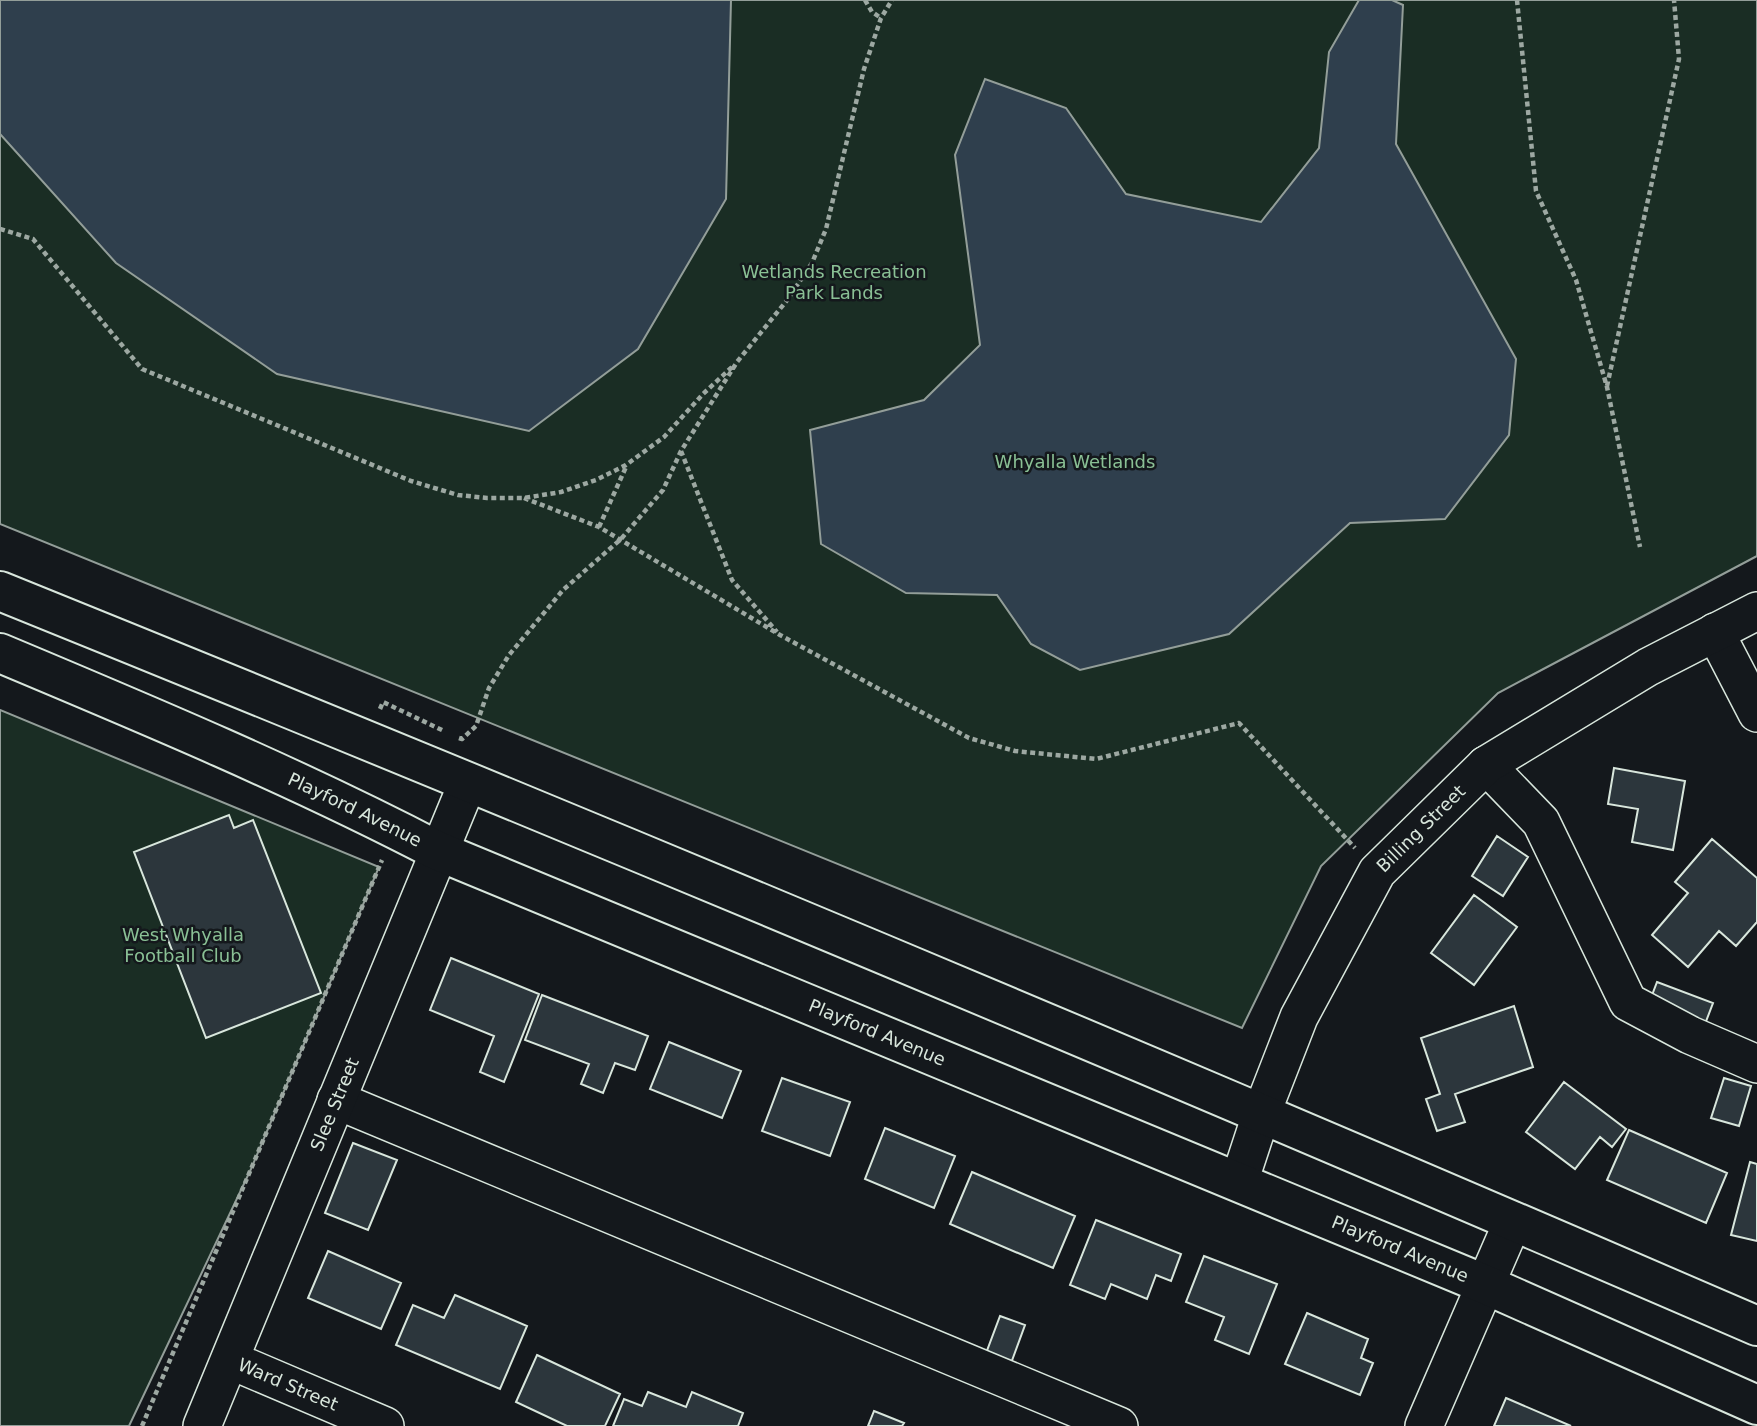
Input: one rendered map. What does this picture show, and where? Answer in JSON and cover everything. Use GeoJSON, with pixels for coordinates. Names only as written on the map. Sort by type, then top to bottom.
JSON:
{"type":"FeatureCollection","features":[{"type":"Feature","properties":{"kind":"highway"},"geometry":{"type":"LineString","coordinates":[[0,591],[365,738],[765,904],[1262,1112],[1757,1326]]}},
{"type":"Feature","properties":{"kind":"highway","name":"Playford Avenue"},"geometry":{"type":"LineString","coordinates":[[0,653],[137,710],[392,827],[438,851],[1484,1284],[1757,1405]]}},
{"type":"Feature","properties":{"kind":"street","name":"Billing Street"},"geometry":{"type":"LineString","coordinates":[[1239,1182],[1298,1017],[1377,872],[1486,765],[1648,667],[1757,611]]}},
{"type":"Feature","properties":{"kind":"street"},"geometry":{"type":"LineString","coordinates":[[1715,632],[1757,713]]}},
{"type":"Feature","properties":{"kind":"street"},"geometry":{"type":"LineString","coordinates":[[1486,765],[1541,822],[1628,1002],[1690,1035],[1757,1063]]}},
{"type":"Feature","properties":{"kind":"street","name":"Slee Street"},"geometry":{"type":"LineString","coordinates":[[202,1426],[468,782]]}},
{"type":"Feature","properties":{"kind":"street"},"geometry":{"type":"LineString","coordinates":[[336,1100],[1119,1426]]}},
{"type":"Feature","properties":{"kind":"street"},"geometry":{"type":"LineString","coordinates":[[1423,1426],[1513,1221]]}},
{"type":"Feature","properties":{"kind":"street","name":"Ward Street"},"geometry":{"type":"LineString","coordinates":[[230,1360],[385,1426]]}},
{"type":"Feature","properties":{"kind":"path"},"geometry":{"type":"LineString","coordinates":[[864,0],[872,12],[881,18]]}},
{"type":"Feature","properties":{"kind":"path"},"geometry":{"type":"LineString","coordinates":[[365,738],[383,702],[461,739],[476,726],[489,688],[509,655],[563,590],[621,539],[663,490],[681,451],[737,362],[788,299],[812,263],[825,229],[864,69],[881,18],[892,0]]}},
{"type":"Feature","properties":{"kind":"path"},"geometry":{"type":"LineString","coordinates":[[1517,0],[1536,191],[1576,281],[1607,387],[1640,547]]}},
{"type":"Feature","properties":{"kind":"path"},"geometry":{"type":"LineString","coordinates":[[1607,387],[1679,59],[1674,0]]}},
{"type":"Feature","properties":{"kind":"path"},"geometry":{"type":"LineString","coordinates":[[0,229],[33,239],[142,369],[427,487],[458,495],[524,498],[561,492],[596,480],[626,465],[664,437],[737,362]]}},
{"type":"Feature","properties":{"kind":"path"},"geometry":{"type":"LineString","coordinates":[[681,451],[732,580],[780,635]]}},
{"type":"Feature","properties":{"kind":"path"},"geometry":{"type":"LineString","coordinates":[[600,527],[626,465]]}},
{"type":"Feature","properties":{"kind":"path"},"geometry":{"type":"LineString","coordinates":[[524,498],[600,527],[780,635],[969,738],[1015,751],[1096,759],[1239,723],[1377,872]]}},
{"type":"Feature","properties":{"kind":"path"},"geometry":{"type":"LineString","coordinates":[[142,1426],[383,858]]}},
{"type":"Feature","properties":{"kind":"green space","name":"Whyalla Wetlands"},"geometry":{"type":"Polygon","coordinates":[[[0,0],[1757,0],[1757,556],[1498,693],[1321,866],[1242,1028],[0,524],[0,0]]]}},
{"type":"Feature","properties":{"kind":"green space","name":"West Whyalla Football Club"},"geometry":{"type":"Polygon","coordinates":[[[0,710],[379,867],[251,1169],[129,1426],[0,1426],[0,710]]]}},
{"type":"Feature","properties":{"kind":"water"},"geometry":{"type":"Polygon","coordinates":[[[0,0],[731,0],[726,199],[638,349],[529,431],[277,374],[116,263],[0,134],[0,0]]]}},
{"type":"Feature","properties":{"kind":"water"},"geometry":{"type":"Polygon","coordinates":[[[1359,0],[1392,0],[1403,5],[1396,144],[1516,359],[1509,435],[1445,519],[1350,523],[1229,634],[1080,670],[1031,644],[997,595],[906,593],[821,544],[810,430],[924,400],[980,345],[955,155],[985,79],[1066,108],[1126,194],[1261,222],[1319,148],[1329,52],[1359,0]]]}},
{"type":"Feature","properties":{"kind":"building"},"geometry":{"type":"Polygon","coordinates":[[[1614,768],[1685,781],[1673,850],[1632,842],[1638,809],[1608,804],[1614,768]]]}},
{"type":"Feature","properties":{"kind":"building"},"geometry":{"type":"Polygon","coordinates":[[[229,815],[234,828],[253,820],[321,993],[206,1038],[134,852],[229,815]]]}},
{"type":"Feature","properties":{"kind":"building"},"geometry":{"type":"Polygon","coordinates":[[[1497,836],[1528,857],[1503,896],[1472,876],[1497,836]]]}},
{"type":"Feature","properties":{"kind":"building"},"geometry":{"type":"Polygon","coordinates":[[[1712,839],[1757,878],[1757,922],[1736,946],[1719,931],[1688,967],[1652,935],[1688,893],[1675,882],[1712,839]]]}},
{"type":"Feature","properties":{"kind":"building"},"geometry":{"type":"Polygon","coordinates":[[[1474,895],[1517,927],[1474,985],[1431,953],[1474,895]]]}},
{"type":"Feature","properties":{"kind":"building"},"geometry":{"type":"Polygon","coordinates":[[[451,958],[539,994],[504,1082],[480,1072],[494,1036],[430,1010],[451,958]]]}},
{"type":"Feature","properties":{"kind":"building"},"geometry":{"type":"Polygon","coordinates":[[[1657,982],[1713,1003],[1702,1032],[1646,1011],[1657,982]]]}},
{"type":"Feature","properties":{"kind":"building"},"geometry":{"type":"Polygon","coordinates":[[[542,995],[648,1036],[635,1070],[615,1063],[603,1093],[581,1084],[589,1064],[525,1040],[542,995]]]}},
{"type":"Feature","properties":{"kind":"building"},"geometry":{"type":"Polygon","coordinates":[[[1514,1006],[1533,1067],[1455,1094],[1465,1122],[1437,1131],[1426,1099],[1440,1094],[1421,1038],[1514,1006]]]}},
{"type":"Feature","properties":{"kind":"building"},"geometry":{"type":"Polygon","coordinates":[[[669,1042],[741,1071],[722,1118],[650,1089],[669,1042]]]}},
{"type":"Feature","properties":{"kind":"building"},"geometry":{"type":"Polygon","coordinates":[[[782,1078],[850,1102],[830,1156],[762,1131],[782,1078]]]}},
{"type":"Feature","properties":{"kind":"building"},"geometry":{"type":"Polygon","coordinates":[[[1724,1078],[1751,1086],[1739,1126],[1711,1118],[1724,1078]]]}},
{"type":"Feature","properties":{"kind":"building"},"geometry":{"type":"Polygon","coordinates":[[[1564,1082],[1626,1129],[1612,1147],[1600,1137],[1575,1169],[1526,1132],[1564,1082]]]}},
{"type":"Feature","properties":{"kind":"building"},"geometry":{"type":"Polygon","coordinates":[[[885,1128],[955,1156],[934,1208],[865,1179],[885,1128]]]}},
{"type":"Feature","properties":{"kind":"building"},"geometry":{"type":"Polygon","coordinates":[[[1629,1130],[1727,1173],[1706,1223],[1607,1180],[1629,1130]]]}},
{"type":"Feature","properties":{"kind":"building"},"geometry":{"type":"Polygon","coordinates":[[[353,1143],[397,1160],[368,1230],[325,1213],[353,1143]]]}},
{"type":"Feature","properties":{"kind":"building"},"geometry":{"type":"Polygon","coordinates":[[[1750,1162],[1757,1164],[1757,1241],[1731,1235],[1750,1162]]]}},
{"type":"Feature","properties":{"kind":"building"},"geometry":{"type":"Polygon","coordinates":[[[972,1172],[1075,1216],[1053,1268],[950,1224],[972,1172]]]}},
{"type":"Feature","properties":{"kind":"building"},"geometry":{"type":"Polygon","coordinates":[[[1096,1220],[1181,1254],[1171,1281],[1156,1275],[1147,1299],[1111,1284],[1105,1299],[1070,1285],[1096,1220]]]}},
{"type":"Feature","properties":{"kind":"building"},"geometry":{"type":"Polygon","coordinates":[[[328,1251],[401,1283],[381,1329],[308,1298],[328,1251]]]}},
{"type":"Feature","properties":{"kind":"building"},"geometry":{"type":"Polygon","coordinates":[[[1204,1256],[1277,1284],[1249,1354],[1215,1340],[1224,1317],[1186,1302],[1204,1256]]]}},
{"type":"Feature","properties":{"kind":"building"},"geometry":{"type":"Polygon","coordinates":[[[455,1295],[527,1326],[500,1389],[396,1345],[413,1305],[444,1318],[455,1295]]]}},
{"type":"Feature","properties":{"kind":"building"},"geometry":{"type":"Polygon","coordinates":[[[1307,1313],[1368,1339],[1361,1358],[1373,1363],[1360,1395],[1285,1364],[1307,1313]]]}},
{"type":"Feature","properties":{"kind":"building"},"geometry":{"type":"Polygon","coordinates":[[[1000,1316],[1025,1325],[1010,1366],[985,1356],[1000,1316]]]}},
{"type":"Feature","properties":{"kind":"building"},"geometry":{"type":"Polygon","coordinates":[[[537,1355],[620,1394],[605,1426],[567,1426],[516,1402],[537,1355]]]}},
{"type":"Feature","properties":{"kind":"building"},"geometry":{"type":"Polygon","coordinates":[[[648,1392],[686,1407],[692,1392],[743,1413],[738,1426],[613,1426],[624,1399],[642,1406],[648,1392]]]}},
{"type":"Feature","properties":{"kind":"building"},"geometry":{"type":"Polygon","coordinates":[[[1506,1398],[1571,1426],[1494,1426],[1506,1398]]]}},
{"type":"Feature","properties":{"kind":"building"},"geometry":{"type":"Polygon","coordinates":[[[874,1411],[904,1423],[902,1426],[868,1426],[874,1411]]]}},
{"type":"Feature","properties":{"kind":"park label","name":"Wetlands Recreation Park Lands"},"geometry":{"type":"Point","coordinates":[834,282]}}]}
